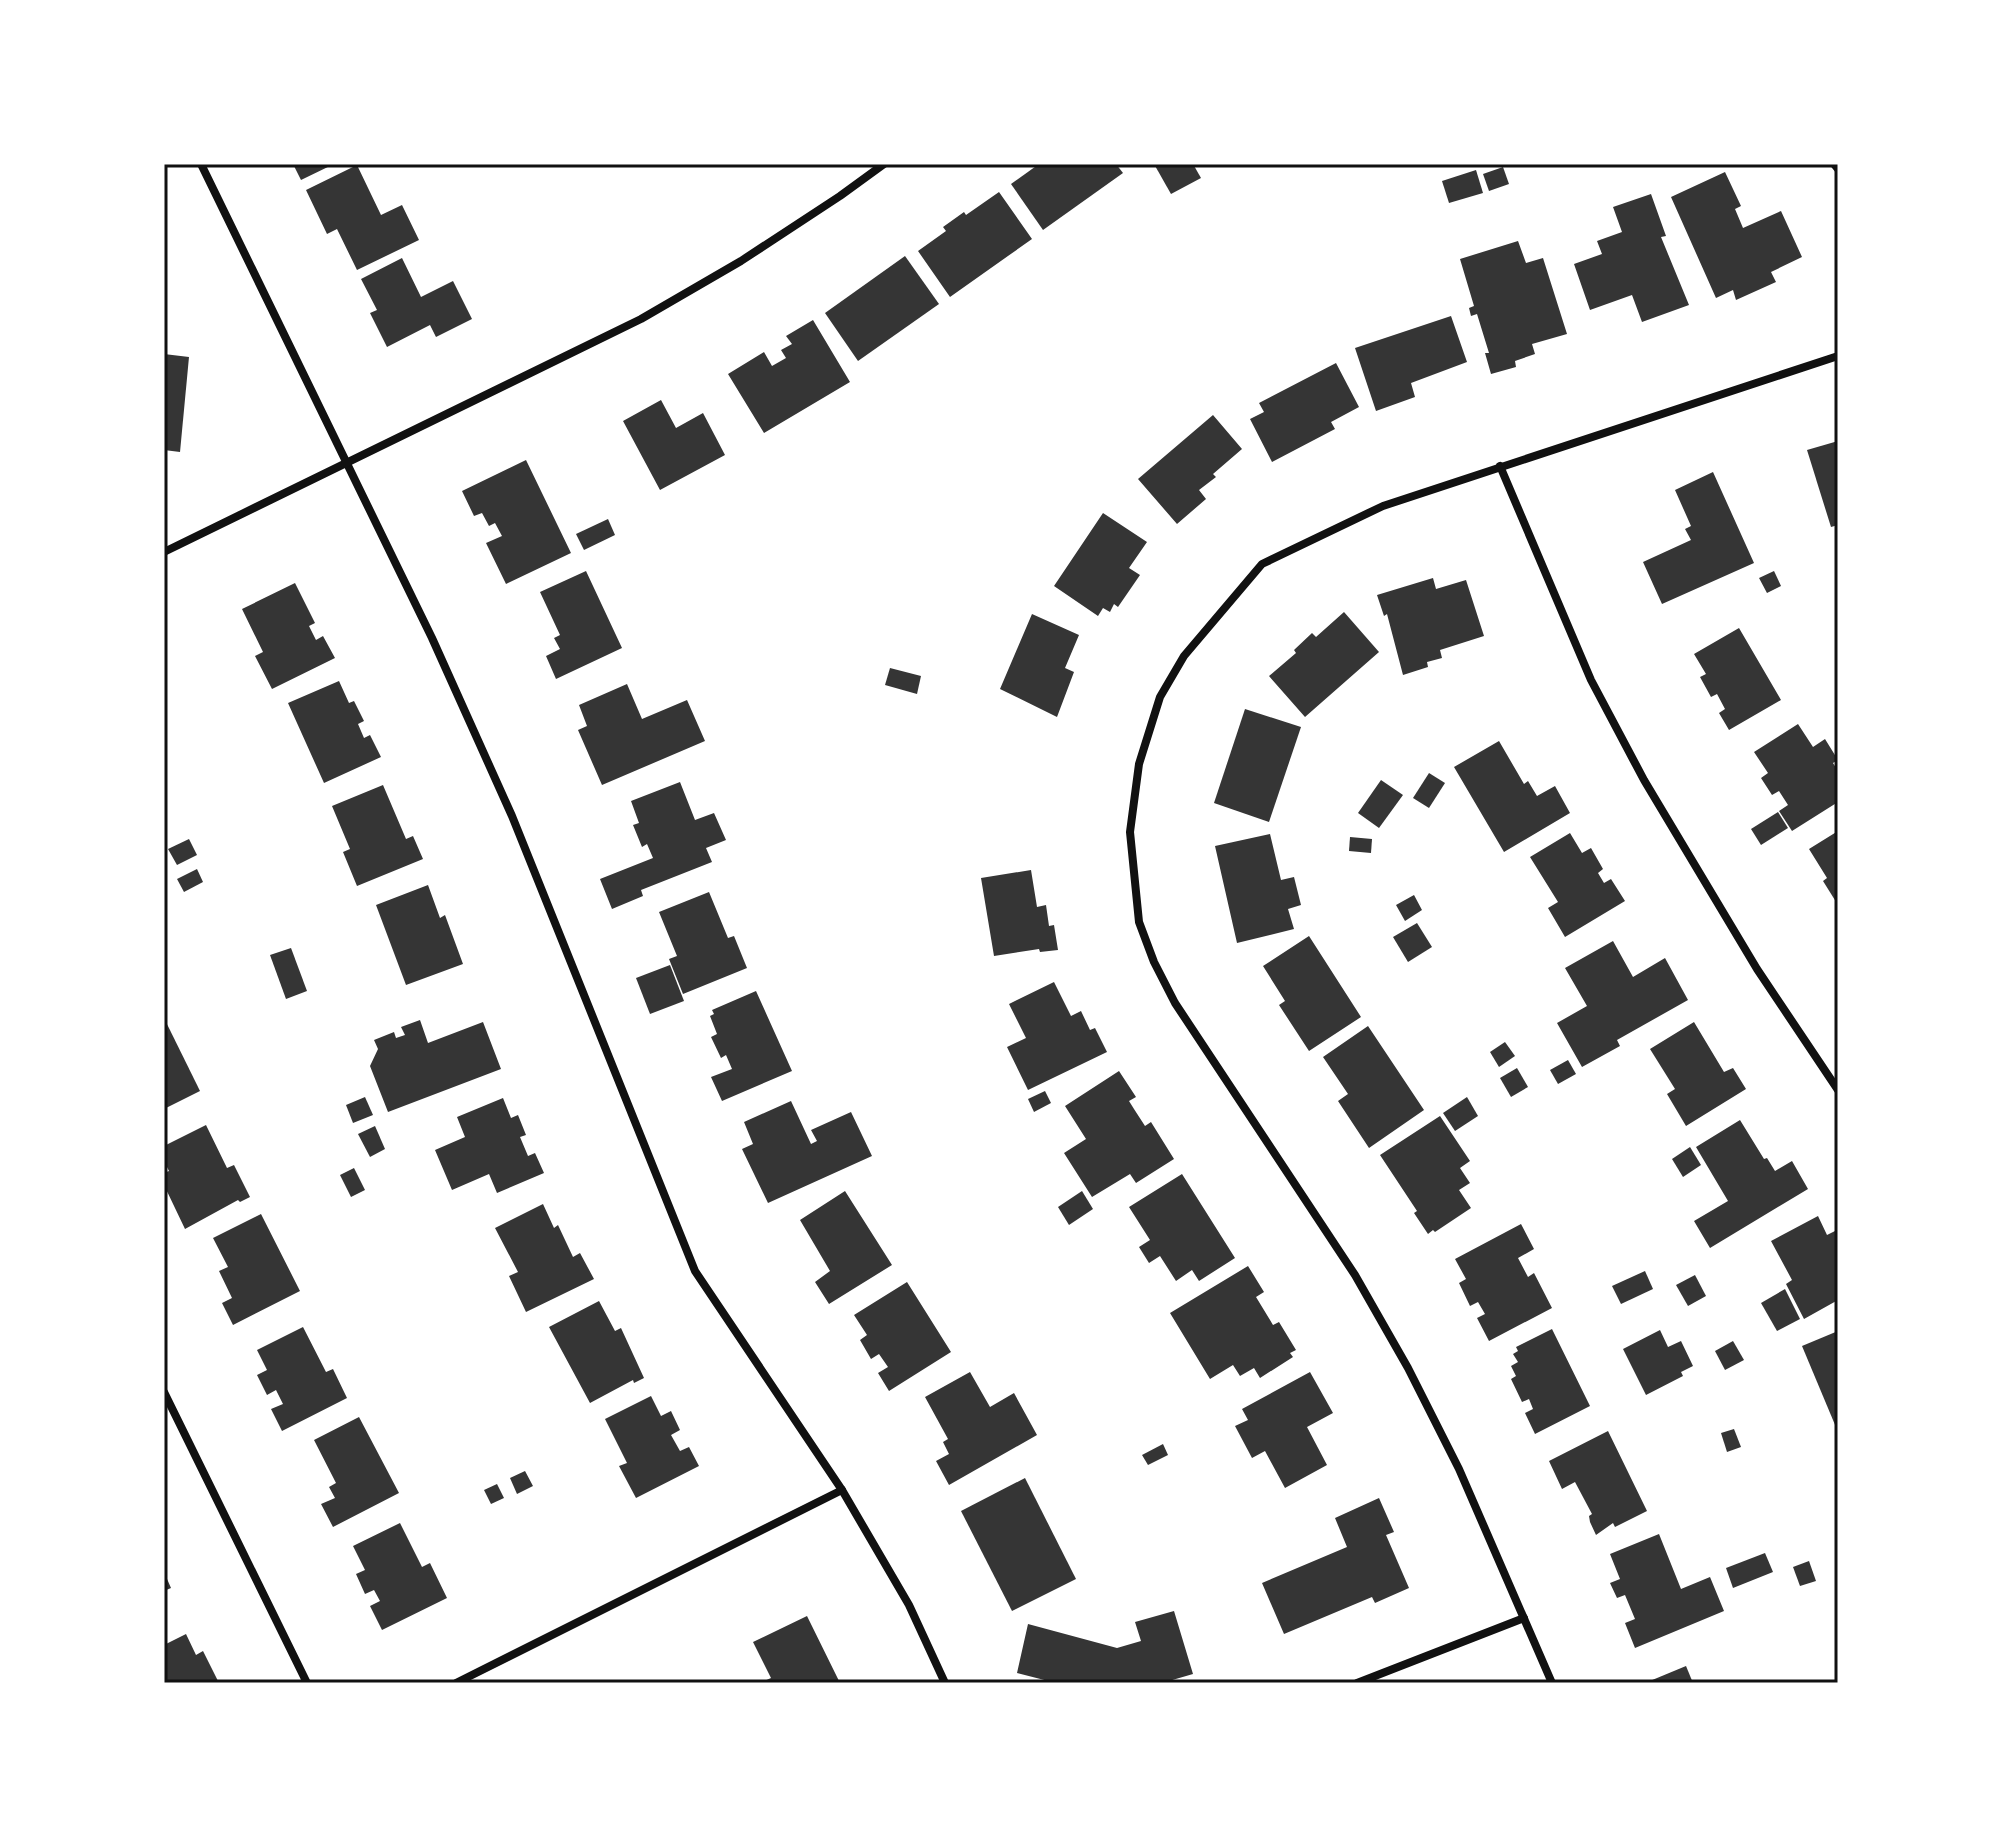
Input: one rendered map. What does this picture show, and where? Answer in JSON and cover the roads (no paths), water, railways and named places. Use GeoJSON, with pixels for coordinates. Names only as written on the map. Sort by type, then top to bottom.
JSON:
{"type":"FeatureCollection","features":[{"type":"Feature","properties":{"kind":"street"},"geometry":{"type":"LineString","coordinates":[[201,164],[432,638],[512,816],[695,1271],[842,1490],[909,1605],[945,1683]]}},
{"type":"Feature","properties":{"kind":"street"},"geometry":{"type":"LineString","coordinates":[[164,552],[641,319],[741,261],[884,164]]}},
{"type":"Feature","properties":{"kind":"street"},"geometry":{"type":"LineString","coordinates":[[1834,164],[1838,169]]}},
{"type":"Feature","properties":{"kind":"street"},"geometry":{"type":"LineString","coordinates":[[1552,1683],[1459,1469],[1408,1368],[1347,1263],[1175,1003],[1154,962],[1139,922],[1130,832],[1132,803],[1145,739],[1160,697],[1184,656],[1262,564],[1383,506],[1838,356]]}},
{"type":"Feature","properties":{"kind":"street"},"geometry":{"type":"LineString","coordinates":[[1500,466],[1591,680],[1644,780],[1757,969],[1838,1090]]}},
{"type":"Feature","properties":{"kind":"street"},"geometry":{"type":"LineString","coordinates":[[164,1392],[307,1683]]}},
{"type":"Feature","properties":{"kind":"street"},"geometry":{"type":"LineString","coordinates":[[456,1683],[842,1490]]}},
{"type":"Feature","properties":{"kind":"street"},"geometry":{"type":"LineString","coordinates":[[1357,1683],[1524,1618]]}}]}
